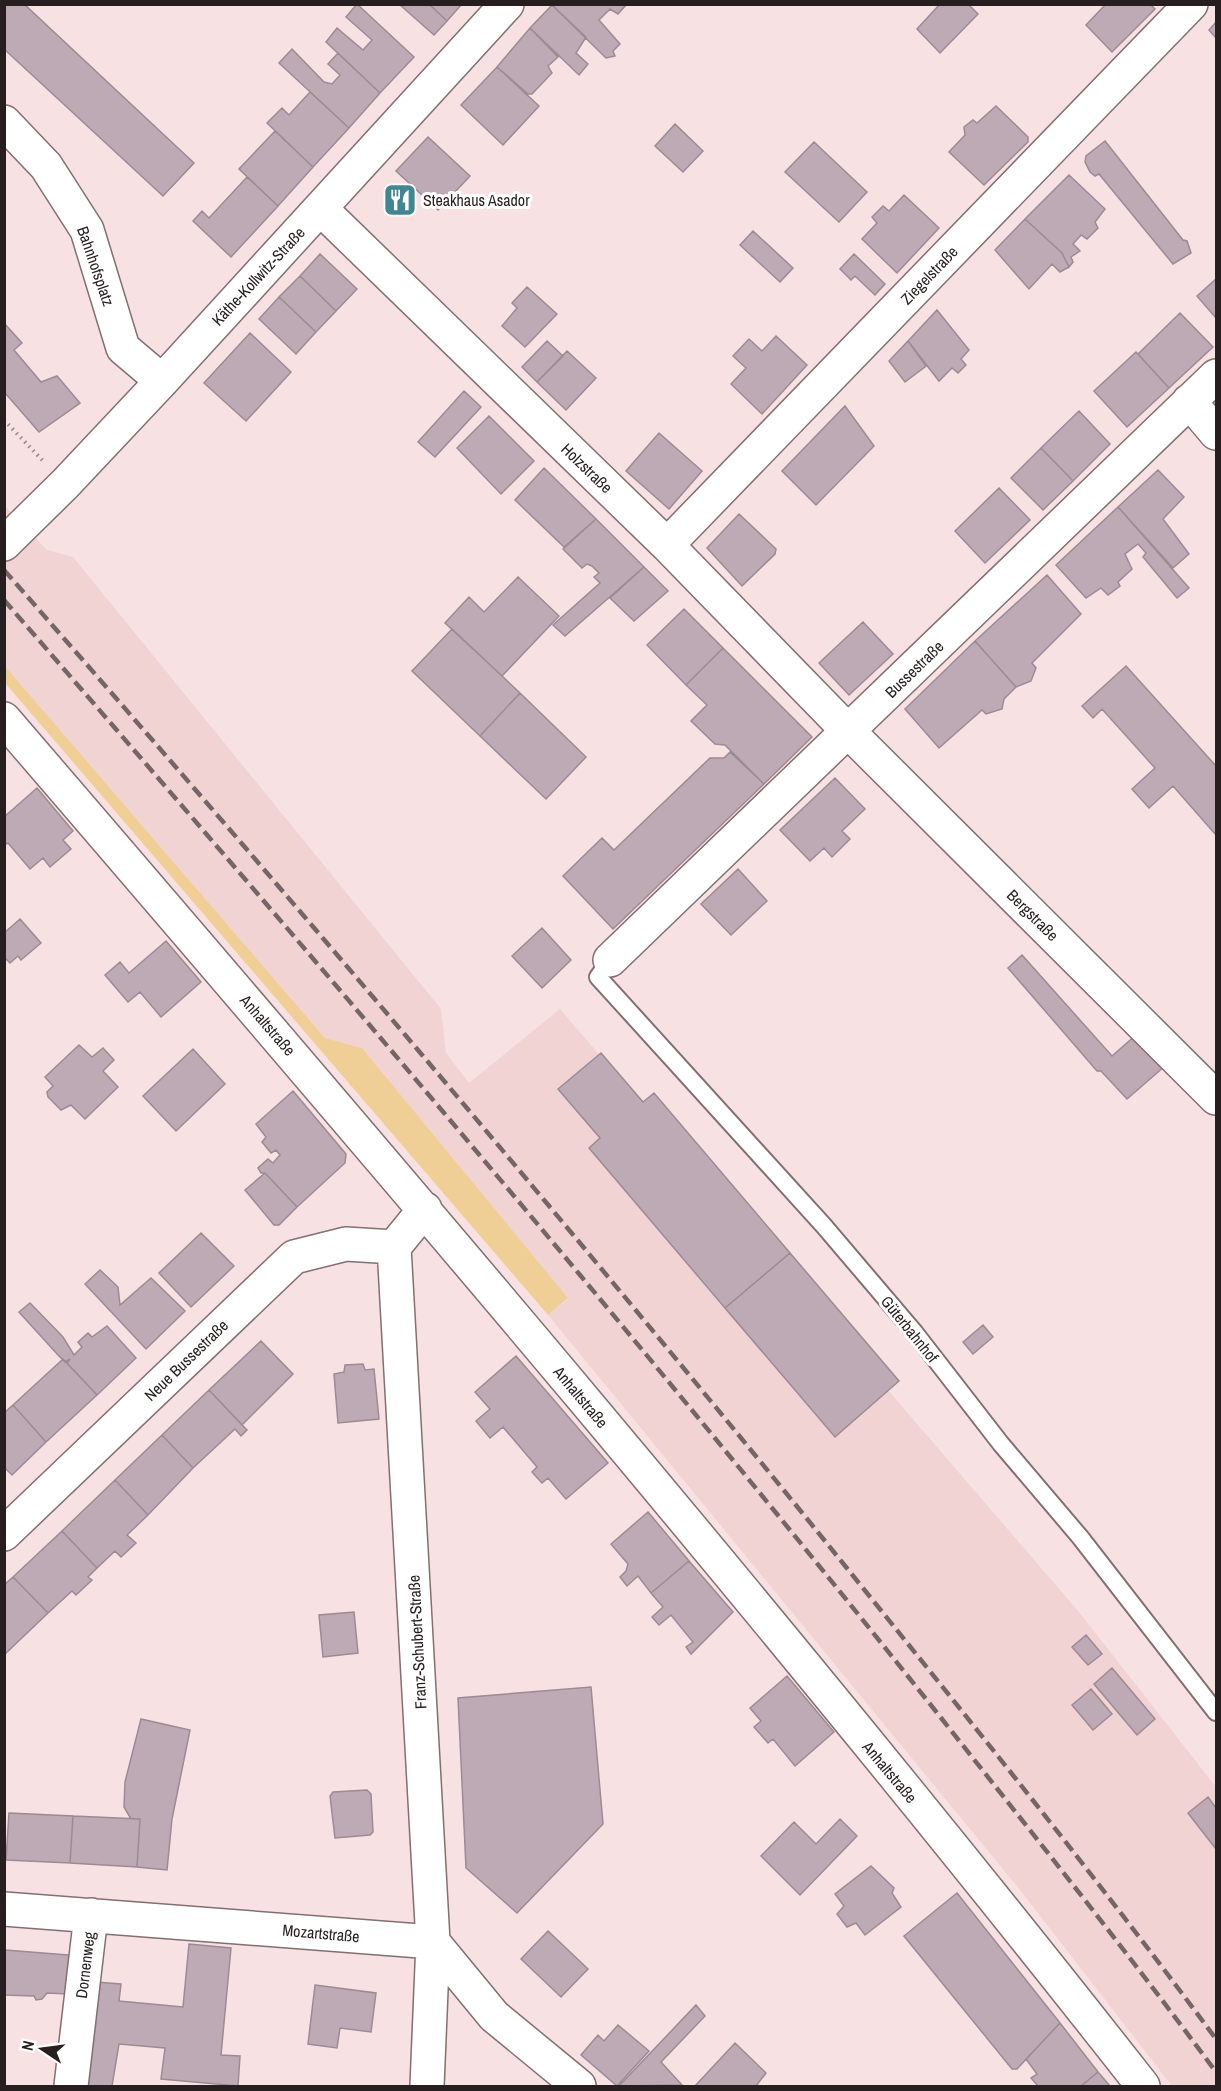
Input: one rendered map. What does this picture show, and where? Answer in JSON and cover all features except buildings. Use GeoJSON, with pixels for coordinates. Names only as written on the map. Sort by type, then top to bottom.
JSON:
{"type":"FeatureCollection","features":[{"type":"Feature","properties":{"kind":"street","name":"Käthe-Kollwitz-Straße"},"geometry":{"type":"LineString","coordinates":[[4,544],[65,484],[162,381],[507,4]]}},
{"type":"Feature","properties":{"kind":"street","name":"Ziegelstraße"},"geometry":{"type":"LineString","coordinates":[[667,545],[1191,4]]}},
{"type":"Feature","properties":{"kind":"street","name":"Bahnhofsplatz"},"geometry":{"type":"LineString","coordinates":[[4,122],[46,166],[87,230],[123,348],[162,381]]}},
{"type":"Feature","properties":{"kind":"street","name":"Holzstraße"},"geometry":{"type":"LineString","coordinates":[[321,209],[667,545],[849,732]]}},
{"type":"Feature","properties":{"kind":"street","name":"Bussestraße"},"geometry":{"type":"LineString","coordinates":[[610,960],[1216,376]]}},
{"type":"Feature","properties":{"kind":"street"},"geometry":{"type":"LineString","coordinates":[[1189,401],[1216,433]]}},
{"type":"Feature","properties":{"kind":"street","name":"Anhaltstraße"},"geometry":{"type":"LineString","coordinates":[[4,719],[425,1209],[1011,1918],[1143,2086]]}},
{"type":"Feature","properties":{"kind":"street","name":"Bergstraße"},"geometry":{"type":"LineString","coordinates":[[849,732],[1216,1098]]}},
{"type":"Feature","properties":{"kind":"street"},"geometry":{"type":"LineString","coordinates":[[394,1247],[425,1209]]}},
{"type":"Feature","properties":{"kind":"street","name":"Neue Bussestraße"},"geometry":{"type":"LineString","coordinates":[[4,1534],[294,1257],[346,1244],[394,1247]]}},
{"type":"Feature","properties":{"kind":"street","name":"Franz-Schubert-Straße"},"geometry":{"type":"LineString","coordinates":[[394,1247],[434,1942],[427,2086]]}},
{"type":"Feature","properties":{"kind":"street","name":"Mozartstraße"},"geometry":{"type":"LineString","coordinates":[[4,1909],[434,1942]]}},
{"type":"Feature","properties":{"kind":"street","name":"Dornenweg"},"geometry":{"type":"LineString","coordinates":[[71,2086],[91,1915]]}},
{"type":"Feature","properties":{"kind":"street"},"geometry":{"type":"LineString","coordinates":[[434,1942],[494,2016],[579,2086]]}},
{"type":"Feature","properties":{"kind":"lane","name":"Güterbahnhof"},"geometry":{"type":"LineString","coordinates":[[610,960],[598,977],[825,1227],[915,1333],[1001,1444],[1080,1537],[1216,1712]]}},
{"type":"Feature","properties":{"kind":"path"},"geometry":{"type":"LineString","coordinates":[[4,420],[65,484]]}},
{"type":"Feature","properties":{"kind":"shaded area"},"geometry":{"type":"Polygon","coordinates":[[[4,505],[47,550],[73,557],[441,1009],[446,1053],[469,1083],[560,1009],[1079,1612],[1216,1787],[1216,2086],[1172,2086],[1020,1890],[548,1315],[568,1299],[362,1048],[325,1038],[5,666],[4,505]]]}},
{"type":"Feature","properties":{"kind":"shaded area"},"geometry":{"type":"Polygon","coordinates":[[[5,666],[325,1038],[362,1048],[568,1298],[548,1315],[5,683],[5,666]]]}},
{"type":"Feature","properties":{"kind":"railway"},"geometry":{"type":"LineString","coordinates":[[4,570],[410,1041],[610,1280],[808,1520],[1015,1777],[1216,2039]]}},
{"type":"Feature","properties":{"kind":"railway"},"geometry":{"type":"LineString","coordinates":[[4,600],[241,874],[591,1288],[934,1709],[1112,1935],[1216,2072]]}},
{"type":"Feature","properties":{"kind":"place","name":"Steakhaus Asador"},"geometry":{"type":"Point","coordinates":[400,200]}}]}
